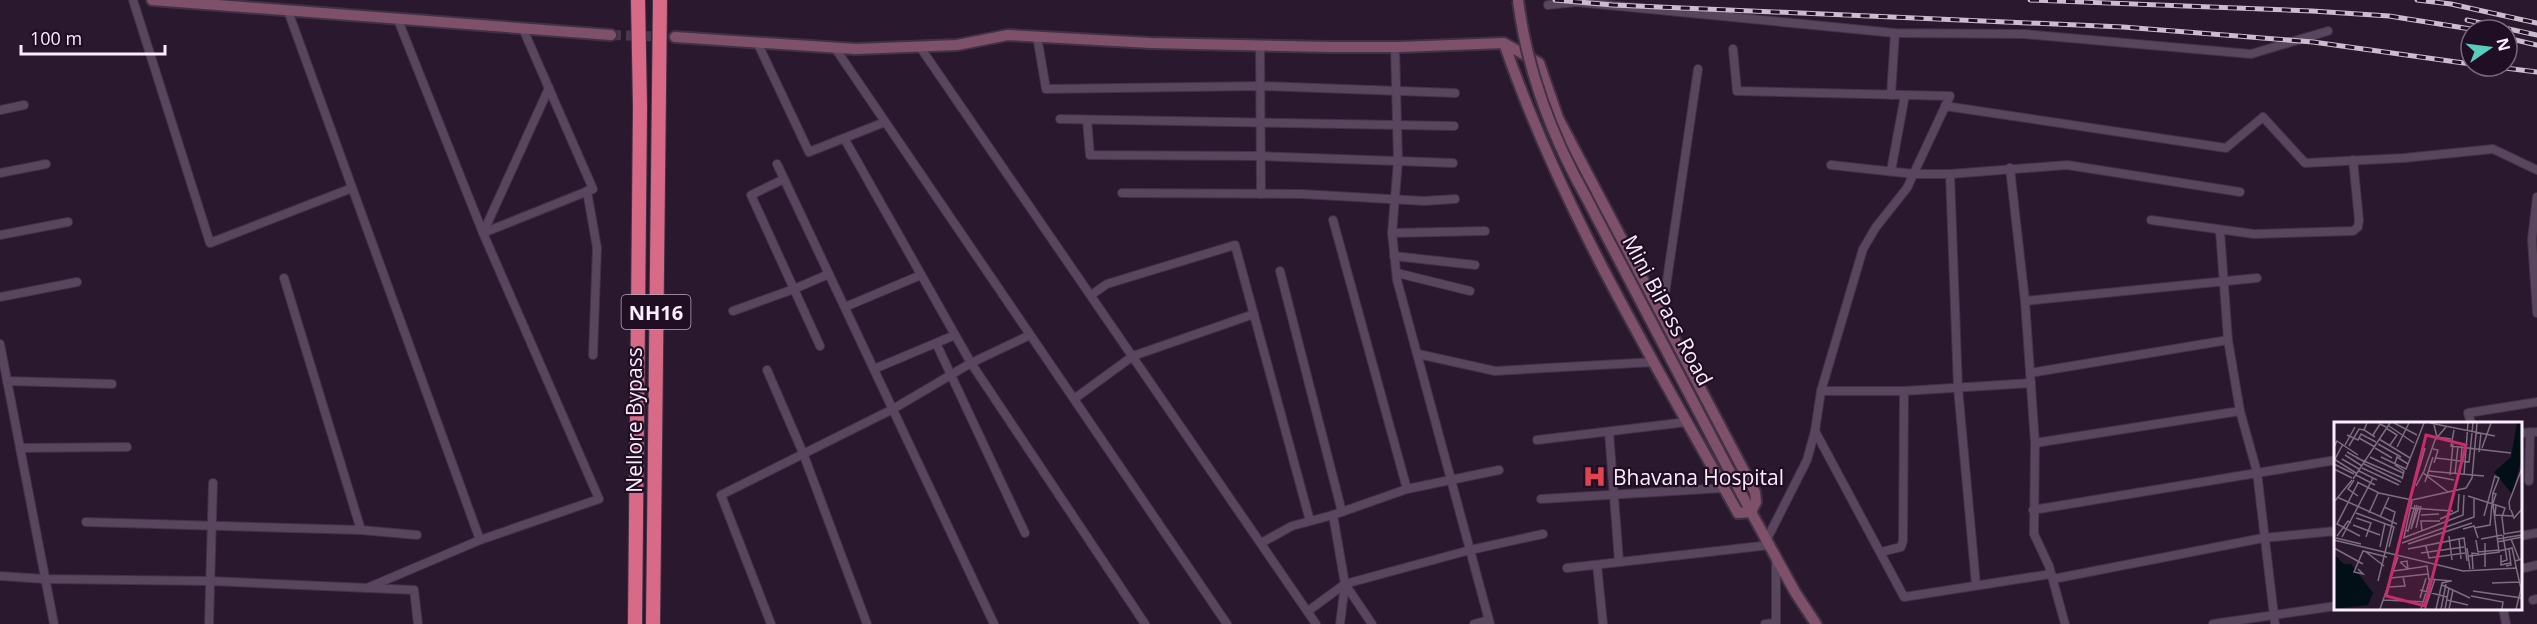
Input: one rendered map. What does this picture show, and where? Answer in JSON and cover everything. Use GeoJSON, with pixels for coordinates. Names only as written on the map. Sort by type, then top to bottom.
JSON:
{"type":"FeatureCollection","features":[{"type":"Feature","properties":{"kind":"highway","name":"Nellore Bypass"},"geometry":{"type":"LineString","coordinates":[[635,624],[640,107],[638,0]]}},
{"type":"Feature","properties":{"kind":"highway","name":"Nellore Bypass"},"geometry":{"type":"LineString","coordinates":[[653,624],[660,0]]}},
{"type":"Feature","properties":{"kind":"street"},"geometry":{"type":"LineString","coordinates":[[133,0],[210,243],[352,188]]}},
{"type":"Feature","properties":{"kind":"street"},"geometry":{"type":"LineString","coordinates":[[152,0],[610,35]]}},
{"type":"Feature","properties":{"kind":"street","name":"Mini BiPass Road"},"geometry":{"type":"LineString","coordinates":[[1518,0],[1522,27],[1538,92],[1566,161],[1751,512],[1805,609],[1816,624]]}},
{"type":"Feature","properties":{"kind":"street"},"geometry":{"type":"LineString","coordinates":[[1548,5],[1576,2],[1895,33],[2024,34],[2251,54],[2328,31]]}},
{"type":"Feature","properties":{"kind":"street"},"geometry":{"type":"LineString","coordinates":[[288,12],[480,540]]}},
{"type":"Feature","properties":{"kind":"street"},"geometry":{"type":"LineString","coordinates":[[367,588],[480,540],[600,499],[483,233],[398,20]]}},
{"type":"Feature","properties":{"kind":"street"},"geometry":{"type":"LineString","coordinates":[[483,233],[593,189],[523,29]]}},
{"type":"Feature","properties":{"kind":"street"},"geometry":{"type":"LineString","coordinates":[[1891,95],[1895,33]]}},
{"type":"Feature","properties":{"kind":"street"},"geometry":{"type":"LineString","coordinates":[[675,37],[856,50],[957,45],[1008,35],[1260,45],[1395,47],[1504,43],[1539,63],[1558,118],[1755,492],[1756,502],[1751,512],[1738,513],[1654,362],[1567,197],[1526,107],[1504,43]]}},
{"type":"Feature","properties":{"kind":"street"},"geometry":{"type":"LineString","coordinates":[[1038,36],[1046,89],[1261,86],[1455,93]]}},
{"type":"Feature","properties":{"kind":"street"},"geometry":{"type":"LineString","coordinates":[[757,42],[808,152],[885,122]]}},
{"type":"Feature","properties":{"kind":"street"},"geometry":{"type":"LineString","coordinates":[[1260,45],[1261,194]]}},
{"type":"Feature","properties":{"kind":"street"},"geometry":{"type":"LineString","coordinates":[[920,47],[1317,624]]}},
{"type":"Feature","properties":{"kind":"street"},"geometry":{"type":"LineString","coordinates":[[1395,47],[1398,161],[1392,233],[1394,256],[1489,622],[1474,624]]}},
{"type":"Feature","properties":{"kind":"street"},"geometry":{"type":"LineString","coordinates":[[835,48],[1227,624]]}},
{"type":"Feature","properties":{"kind":"street"},"geometry":{"type":"LineString","coordinates":[[1566,568],[1768,542],[1807,460],[1815,431],[1821,391],[1863,249],[1876,227],[1907,188],[1950,96],[1737,91],[1733,49]]}},
{"type":"Feature","properties":{"kind":"street"},"geometry":{"type":"LineString","coordinates":[[1662,316],[1698,69]]}},
{"type":"Feature","properties":{"kind":"street"},"geometry":{"type":"LineString","coordinates":[[483,233],[549,88]]}},
{"type":"Feature","properties":{"kind":"street"},"geometry":{"type":"LineString","coordinates":[[1891,171],[1905,95]]}},
{"type":"Feature","properties":{"kind":"street"},"geometry":{"type":"LineString","coordinates":[[0,110],[24,105]]}},
{"type":"Feature","properties":{"kind":"street"},"geometry":{"type":"LineString","coordinates":[[1945,106],[2226,148],[2264,117],[2305,163],[2493,149],[2537,170]]}},
{"type":"Feature","properties":{"kind":"street"},"geometry":{"type":"LineString","coordinates":[[1060,119],[1454,126]]}},
{"type":"Feature","properties":{"kind":"street"},"geometry":{"type":"LineString","coordinates":[[1087,120],[1090,155],[1261,156],[1453,163]]}},
{"type":"Feature","properties":{"kind":"street"},"geometry":{"type":"LineString","coordinates":[[844,138],[971,363],[1144,624]]}},
{"type":"Feature","properties":{"kind":"street"},"geometry":{"type":"LineString","coordinates":[[2151,220],[2254,234],[2353,231],[2358,226],[2359,220],[2353,160]]}},
{"type":"Feature","properties":{"kind":"street"},"geometry":{"type":"LineString","coordinates":[[0,173],[46,164]]}},
{"type":"Feature","properties":{"kind":"street"},"geometry":{"type":"LineString","coordinates":[[777,164],[994,624]]}},
{"type":"Feature","properties":{"kind":"street"},"geometry":{"type":"LineString","coordinates":[[1831,165],[1914,174],[1950,174],[2067,165],[2240,192]]}},
{"type":"Feature","properties":{"kind":"street"},"geometry":{"type":"LineString","coordinates":[[2010,168],[2025,301],[2035,443],[2034,534],[2052,577],[2065,624]]}},
{"type":"Feature","properties":{"kind":"street"},"geometry":{"type":"LineString","coordinates":[[1950,174],[1958,388],[1976,585]]}},
{"type":"Feature","properties":{"kind":"street"},"geometry":{"type":"LineString","coordinates":[[784,179],[751,195],[820,346]]}},
{"type":"Feature","properties":{"kind":"street"},"geometry":{"type":"LineString","coordinates":[[587,191],[597,248],[593,355]]}},
{"type":"Feature","properties":{"kind":"street"},"geometry":{"type":"LineString","coordinates":[[1122,193],[1455,199]]}},
{"type":"Feature","properties":{"kind":"street"},"geometry":{"type":"LineString","coordinates":[[2537,197],[2532,240],[2537,313]]}},
{"type":"Feature","properties":{"kind":"street"},"geometry":{"type":"LineString","coordinates":[[1333,220],[1407,489]]}},
{"type":"Feature","properties":{"kind":"street"},"geometry":{"type":"LineString","coordinates":[[0,235],[68,222]]}},
{"type":"Feature","properties":{"kind":"street"},"geometry":{"type":"LineString","coordinates":[[1392,233],[1485,231]]}},
{"type":"Feature","properties":{"kind":"street"},"geometry":{"type":"LineString","coordinates":[[2220,231],[2228,339],[2240,411],[2257,472],[2274,624]]}},
{"type":"Feature","properties":{"kind":"street"},"geometry":{"type":"LineString","coordinates":[[1091,295],[1107,284],[1235,246],[1310,521]]}},
{"type":"Feature","properties":{"kind":"street"},"geometry":{"type":"LineString","coordinates":[[1394,256],[1475,265]]}},
{"type":"Feature","properties":{"kind":"street"},"geometry":{"type":"LineString","coordinates":[[1280,271],[1342,512]]}},
{"type":"Feature","properties":{"kind":"street"},"geometry":{"type":"LineString","coordinates":[[1397,273],[1470,291]]}},
{"type":"Feature","properties":{"kind":"street"},"geometry":{"type":"LineString","coordinates":[[733,311],[794,290],[829,274]]}},
{"type":"Feature","properties":{"kind":"street"},"geometry":{"type":"LineString","coordinates":[[845,307],[921,275]]}},
{"type":"Feature","properties":{"kind":"street"},"geometry":{"type":"LineString","coordinates":[[284,278],[361,530]]}},
{"type":"Feature","properties":{"kind":"street"},"geometry":{"type":"LineString","coordinates":[[2025,301],[2257,278]]}},
{"type":"Feature","properties":{"kind":"street"},"geometry":{"type":"LineString","coordinates":[[0,297],[77,282]]}},
{"type":"Feature","properties":{"kind":"street"},"geometry":{"type":"LineString","coordinates":[[1074,399],[1133,356],[1254,314]]}},
{"type":"Feature","properties":{"kind":"street"},"geometry":{"type":"LineString","coordinates":[[771,624],[721,495],[893,409],[971,363],[1030,334]]}},
{"type":"Feature","properties":{"kind":"street"},"geometry":{"type":"LineString","coordinates":[[874,369],[955,335]]}},
{"type":"Feature","properties":{"kind":"street"},"geometry":{"type":"LineString","coordinates":[[2030,373],[2228,339]]}},
{"type":"Feature","properties":{"kind":"street"},"geometry":{"type":"LineString","coordinates":[[936,343],[1025,533]]}},
{"type":"Feature","properties":{"kind":"street"},"geometry":{"type":"LineString","coordinates":[[0,344],[54,624]]}},
{"type":"Feature","properties":{"kind":"street"},"geometry":{"type":"LineString","coordinates":[[1418,354],[1495,371],[1654,362]]}},
{"type":"Feature","properties":{"kind":"street"},"geometry":{"type":"LineString","coordinates":[[767,370],[803,453],[867,624]]}},
{"type":"Feature","properties":{"kind":"street"},"geometry":{"type":"LineString","coordinates":[[7,381],[112,384]]}},
{"type":"Feature","properties":{"kind":"street"},"geometry":{"type":"LineString","coordinates":[[1821,391],[1904,391],[2031,383]]}},
{"type":"Feature","properties":{"kind":"street"},"geometry":{"type":"LineString","coordinates":[[1881,552],[1901,548],[1903,541],[1904,391]]}},
{"type":"Feature","properties":{"kind":"street"},"geometry":{"type":"LineString","coordinates":[[2471,422],[2468,413],[2537,402]]}},
{"type":"Feature","properties":{"kind":"street"},"geometry":{"type":"LineString","coordinates":[[2035,443],[2240,411]]}},
{"type":"Feature","properties":{"kind":"street"},"geometry":{"type":"LineString","coordinates":[[1537,440],[1687,422]]}},
{"type":"Feature","properties":{"kind":"street"},"geometry":{"type":"LineString","coordinates":[[1815,431],[1904,597],[1976,585],[2052,577],[2263,538],[2334,531]]}},
{"type":"Feature","properties":{"kind":"street"},"geometry":{"type":"LineString","coordinates":[[1609,432],[1619,561]]}},
{"type":"Feature","properties":{"kind":"street"},"geometry":{"type":"LineString","coordinates":[[2529,481],[2524,469],[2533,432]]}},
{"type":"Feature","properties":{"kind":"street"},"geometry":{"type":"LineString","coordinates":[[20,448],[127,447]]}},
{"type":"Feature","properties":{"kind":"street"},"geometry":{"type":"LineString","coordinates":[[2033,510],[2334,460]]}},
{"type":"Feature","properties":{"kind":"street"},"geometry":{"type":"LineString","coordinates":[[1261,543],[1292,526],[1333,515],[1407,489],[1498,470]]}},
{"type":"Feature","properties":{"kind":"street"},"geometry":{"type":"LineString","coordinates":[[209,624],[213,483]]}},
{"type":"Feature","properties":{"kind":"street"},"geometry":{"type":"LineString","coordinates":[[1541,499],[1724,488]]}},
{"type":"Feature","properties":{"kind":"street"},"geometry":{"type":"LineString","coordinates":[[1333,515],[1345,584],[1340,624]]}},
{"type":"Feature","properties":{"kind":"street"},"geometry":{"type":"LineString","coordinates":[[86,522],[361,530],[417,535]]}},
{"type":"Feature","properties":{"kind":"street"},"geometry":{"type":"LineString","coordinates":[[2522,536],[2537,532]]}},
{"type":"Feature","properties":{"kind":"street"},"geometry":{"type":"LineString","coordinates":[[1308,611],[1345,584],[1470,550],[1543,534]]}},
{"type":"Feature","properties":{"kind":"street"},"geometry":{"type":"LineString","coordinates":[[1765,624],[1776,623],[1776,556]]}},
{"type":"Feature","properties":{"kind":"street"},"geometry":{"type":"LineString","coordinates":[[1597,565],[1603,624]]}},
{"type":"Feature","properties":{"kind":"street"},"geometry":{"type":"LineString","coordinates":[[2522,568],[2537,565]]}},
{"type":"Feature","properties":{"kind":"street"},"geometry":{"type":"LineString","coordinates":[[0,576],[45,579],[210,581],[414,590],[418,624]]}},
{"type":"Feature","properties":{"kind":"street"},"geometry":{"type":"LineString","coordinates":[[1345,584],[1372,624]]}},
{"type":"Feature","properties":{"kind":"street"},"geometry":{"type":"LineString","coordinates":[[2213,624],[2334,606]]}},
{"type":"Feature","properties":{"kind":"street"},"geometry":{"type":"LineString","coordinates":[[1805,609],[1809,624]]}},
{"type":"Feature","properties":{"kind":"street"},"geometry":{"type":"LineString","coordinates":[[2503,609],[2506,624]]}},
{"type":"Feature","properties":{"kind":"tunnel"},"geometry":{"type":"LineString","coordinates":[[611,35],[675,37]]}},
{"type":"Feature","properties":{"kind":"railway"},"geometry":{"type":"LineString","coordinates":[[1555,0],[1613,5],[2123,27],[2313,42],[2459,62]]}},
{"type":"Feature","properties":{"kind":"railway"},"geometry":{"type":"LineString","coordinates":[[2030,0],[2312,11],[2389,16],[2459,27]]}},
{"type":"Feature","properties":{"kind":"railway"},"geometry":{"type":"LineString","coordinates":[[2417,0],[2451,4],[2537,23]]}},
{"type":"Feature","properties":{"kind":"railway"},"geometry":{"type":"LineString","coordinates":[[2519,31],[2537,35]]}},
{"type":"Feature","properties":{"kind":"railway"},"geometry":{"type":"LineString","coordinates":[[2519,41],[2537,45]]}},
{"type":"Feature","properties":{"kind":"railway"},"geometry":{"type":"LineString","coordinates":[[2519,70],[2537,72]]}},
{"type":"Feature","properties":{"kind":"place","name":"Bhavana Hospital"},"geometry":{"type":"Point","coordinates":[1595,477]}}]}
